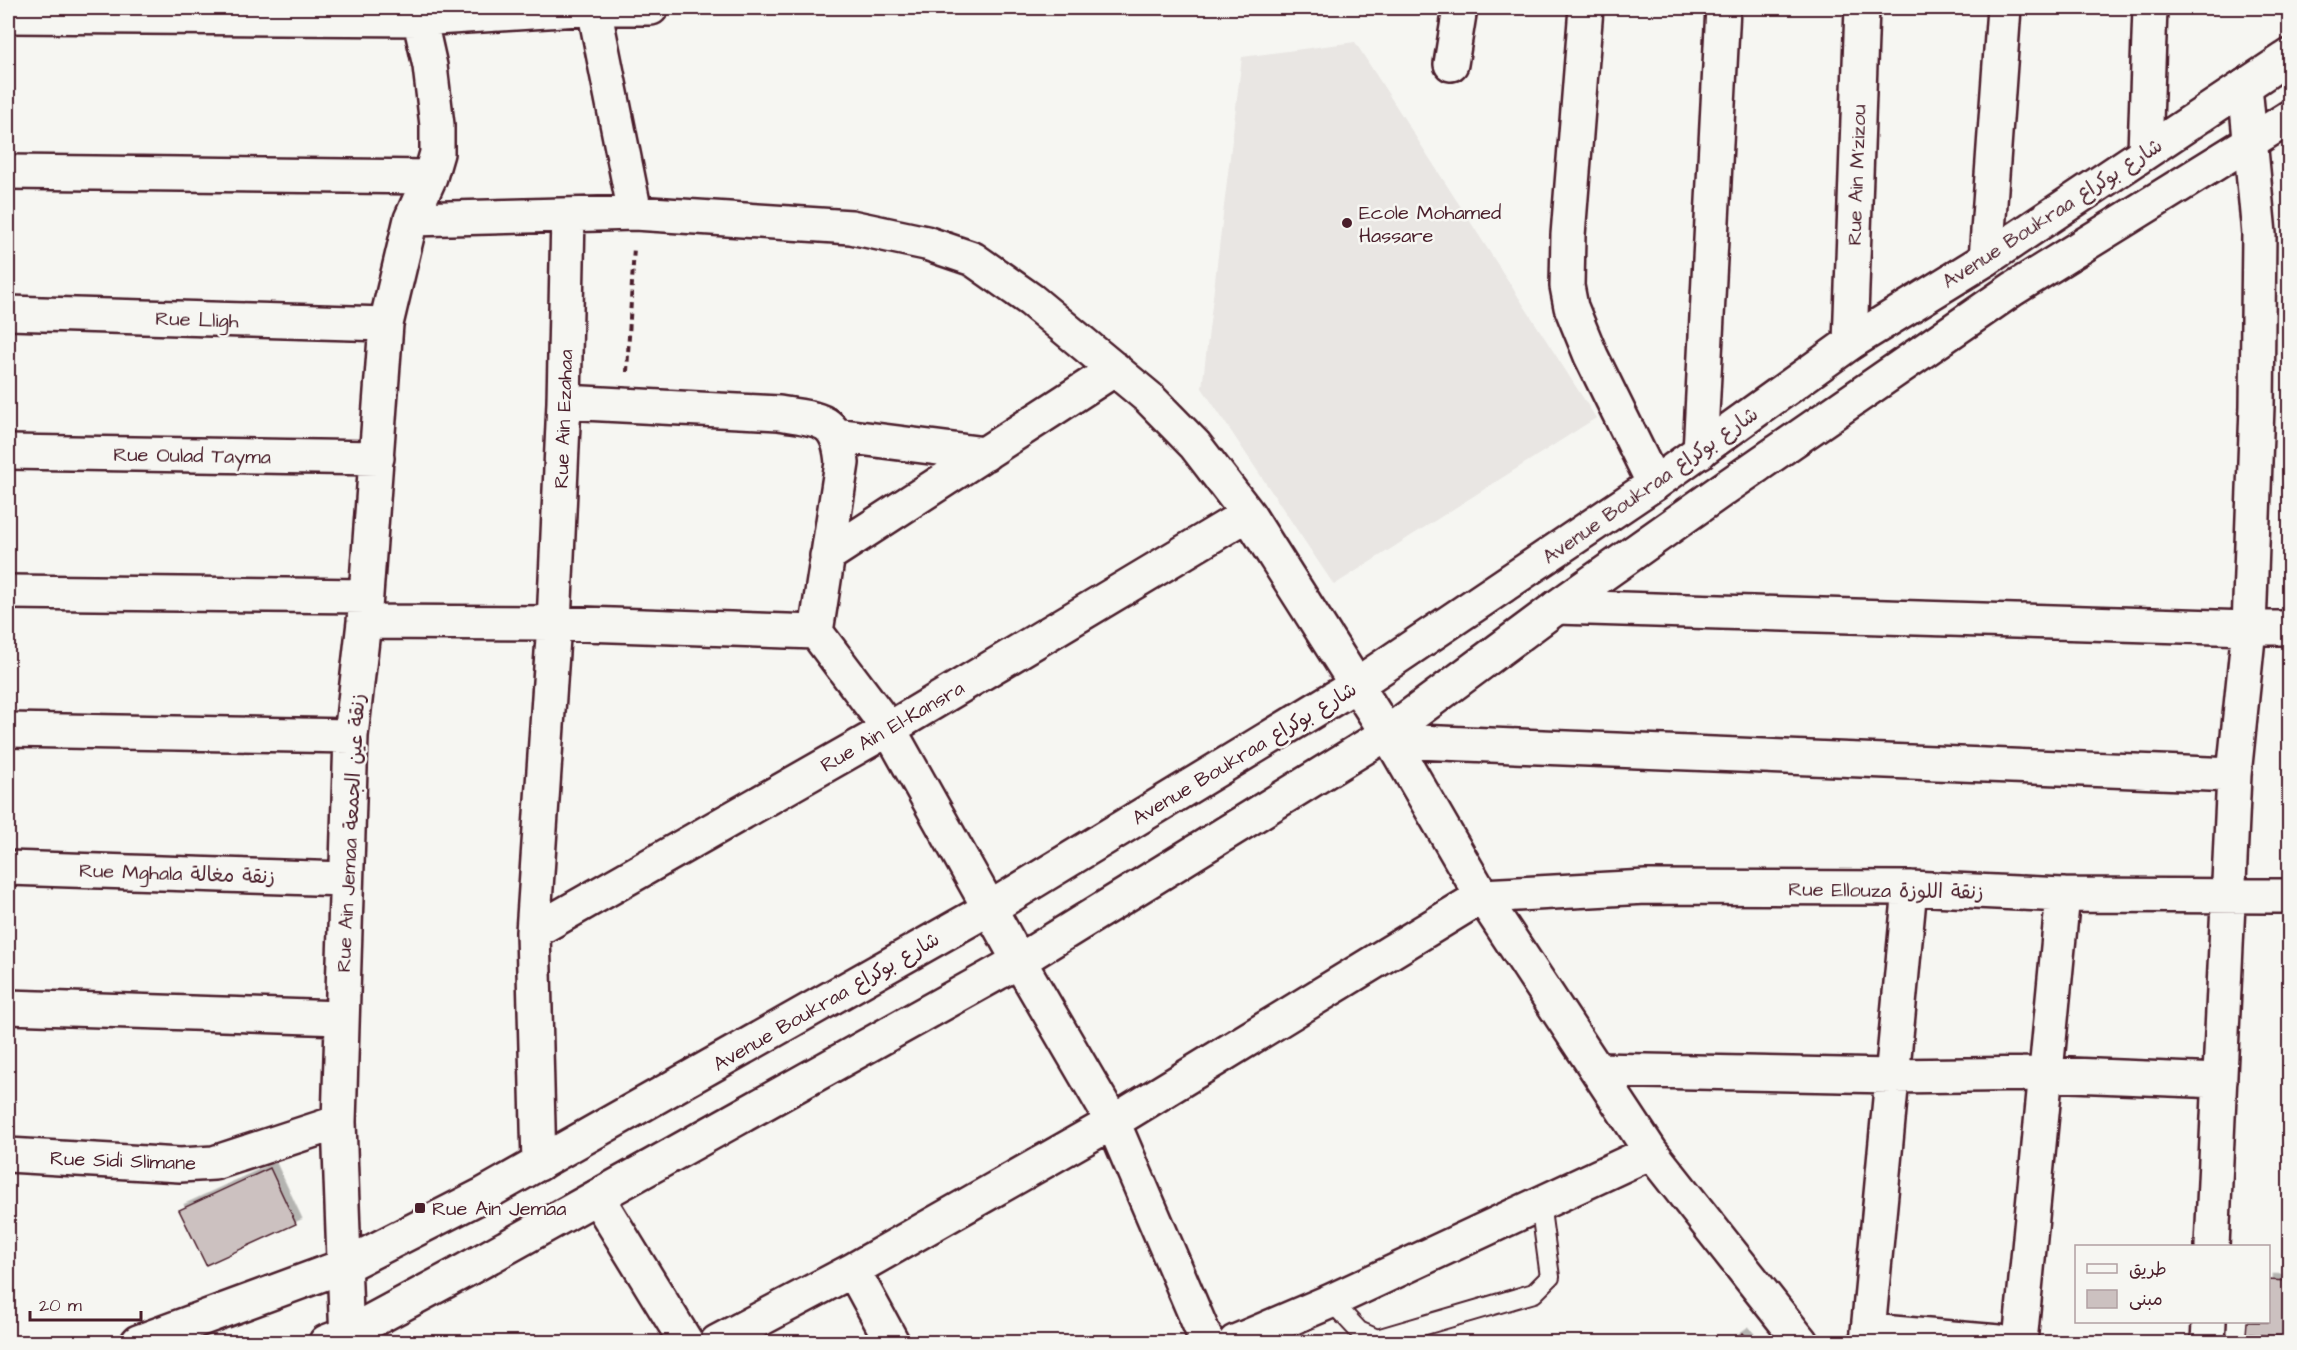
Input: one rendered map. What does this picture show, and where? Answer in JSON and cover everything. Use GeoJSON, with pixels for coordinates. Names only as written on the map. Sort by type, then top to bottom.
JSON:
{"type":"FeatureCollection","features":[{"type":"Feature","properties":{"kind":"street"},"geometry":{"type":"LineString","coordinates":[[594,8],[635,213]]}},
{"type":"Feature","properties":{"kind":"street"},"geometry":{"type":"LineString","coordinates":[[8,16],[418,13],[651,8]]}},
{"type":"Feature","properties":{"kind":"street"},"geometry":{"type":"LineString","coordinates":[[1451,64],[1460,8]]}},
{"type":"Feature","properties":{"kind":"street"},"geometry":{"type":"LineString","coordinates":[[1586,8],[1568,235],[1567,286],[1571,307],[1591,356],[1654,484]]}},
{"type":"Feature","properties":{"kind":"street"},"geometry":{"type":"LineString","coordinates":[[1700,452],[1724,8]]}},
{"type":"Feature","properties":{"kind":"street","name":"Rue Ain M'zizou"},"geometry":{"type":"LineString","coordinates":[[1850,344],[1863,8]]}},
{"type":"Feature","properties":{"kind":"street"},"geometry":{"type":"LineString","coordinates":[[1986,259],[2004,8]]}},
{"type":"Feature","properties":{"kind":"street"},"geometry":{"type":"LineString","coordinates":[[2145,151],[2150,8]]}},
{"type":"Feature","properties":{"kind":"street","name":"Rue Ain Jemaa زنقة عين الجمعة"},"geometry":{"type":"LineString","coordinates":[[340,1340],[344,1266],[339,1122],[351,736],[365,609],[386,324],[411,219],[430,177],[437,153],[437,125],[430,66],[418,13]]}},
{"type":"Feature","properties":{"kind":"street","name":"Avenue Boukraa شارع بوكراع"},"geometry":{"type":"LineString","coordinates":[[138,1342],[344,1266],[419,1229],[539,1164],[990,908],[1356,685],[1654,484],[1850,344],[1986,259],[2289,56]]}},
{"type":"Feature","properties":{"kind":"street"},"geometry":{"type":"LineString","coordinates":[[2212,1245],[2234,775],[2249,628],[2259,324],[2259,234],[2245,86]]}},
{"type":"Feature","properties":{"kind":"street"},"geometry":{"type":"LineString","coordinates":[[340,1340],[1019,961],[1389,737],[1557,608],[1744,474],[2013,289],[2289,117]]}},
{"type":"Feature","properties":{"kind":"street"},"geometry":{"type":"LineString","coordinates":[[8,172],[430,177]]}},
{"type":"Feature","properties":{"kind":"street"},"geometry":{"type":"LineString","coordinates":[[411,219],[635,213],[851,227],[926,243],[973,259],[1031,300],[1149,398],[1195,445],[1248,514],[1389,737],[1482,896],[1651,1152],[1801,1342]]}},
{"type":"Feature","properties":{"kind":"street","name":"Rue Ain Ezahaa"},"geometry":{"type":"LineString","coordinates":[[539,1164],[533,932],[554,623],[564,402],[568,216]]}},
{"type":"Feature","properties":{"kind":"street","name":"Rue Lligh"},"geometry":{"type":"LineString","coordinates":[[8,314],[386,324]]}},
{"type":"Feature","properties":{"kind":"street"},"geometry":{"type":"LineString","coordinates":[[827,556],[1115,369]]}},
{"type":"Feature","properties":{"kind":"street"},"geometry":{"type":"LineString","coordinates":[[564,402],[779,413],[822,422],[829,426],[836,435],[840,444],[842,463],[816,632],[889,729],[1019,961],[1113,1122],[1207,1342]]}},
{"type":"Feature","properties":{"kind":"street"},"geometry":{"type":"LineString","coordinates":[[836,435],[985,454]]}},
{"type":"Feature","properties":{"kind":"street","name":"Rue Oulad Tayma"},"geometry":{"type":"LineString","coordinates":[[8,452],[377,458]]}},
{"type":"Feature","properties":{"kind":"street","name":"Rue Ain El-Kansra"},"geometry":{"type":"LineString","coordinates":[[533,932],[889,729],[1248,514]]}},
{"type":"Feature","properties":{"kind":"street"},"geometry":{"type":"LineString","coordinates":[[8,592],[365,609],[554,623],[816,632]]}},
{"type":"Feature","properties":{"kind":"street"},"geometry":{"type":"LineString","coordinates":[[1557,608],[2289,628]]}},
{"type":"Feature","properties":{"kind":"street"},"geometry":{"type":"LineString","coordinates":[[8,730],[351,736]]}},
{"type":"Feature","properties":{"kind":"street"},"geometry":{"type":"LineString","coordinates":[[1389,737],[2234,775]]}},
{"type":"Feature","properties":{"kind":"street","name":"Rue Mghala زنقة مغالة"},"geometry":{"type":"LineString","coordinates":[[8,868],[346,879]]}},
{"type":"Feature","properties":{"kind":"street","name":"Rue Ellouza زنقة اللوزة"},"geometry":{"type":"LineString","coordinates":[[1482,896],[1646,887],[1910,888],[2063,895],[2289,896]]}},
{"type":"Feature","properties":{"kind":"street"},"geometry":{"type":"LineString","coordinates":[[1910,888],[1868,1337],[1999,1342]]}},
{"type":"Feature","properties":{"kind":"street"},"geometry":{"type":"LineString","coordinates":[[2020,1342],[2063,895]]}},
{"type":"Feature","properties":{"kind":"street"},"geometry":{"type":"LineString","coordinates":[[717,1342],[852,1270],[1113,1122],[1482,896]]}},
{"type":"Feature","properties":{"kind":"street"},"geometry":{"type":"LineString","coordinates":[[8,1007],[341,1018]]}},
{"type":"Feature","properties":{"kind":"street"},"geometry":{"type":"LineString","coordinates":[[1597,1070],[1892,1076],[2046,1074],[2220,1081]]}},
{"type":"Feature","properties":{"kind":"street","name":"Rue Sidi Slimane"},"geometry":{"type":"LineString","coordinates":[[8,1155],[180,1165],[213,1163],[339,1122]]}},
{"type":"Feature","properties":{"kind":"street"},"geometry":{"type":"LineString","coordinates":[[1235,1342],[1651,1152]]}},
{"type":"Feature","properties":{"kind":"street"},"geometry":{"type":"LineString","coordinates":[[597,1197],[686,1342]]}},
{"type":"Feature","properties":{"kind":"street"},"geometry":{"type":"LineString","coordinates":[[852,1270],[892,1342]]}},
{"type":"Feature","properties":{"kind":"street"},"geometry":{"type":"LineString","coordinates":[[2208,1342],[2209,1323]]}},
{"type":"Feature","properties":{"kind":"lane"},"geometry":{"type":"LineString","coordinates":[[1331,1300],[1359,1332],[1377,1339],[1534,1293],[1550,1277],[1540,1203]]}},
{"type":"Feature","properties":{"kind":"path"},"geometry":{"type":"LineString","coordinates":[[625,405],[635,213]]}},
{"type":"Feature","properties":{"kind":"shaded area","name":"Ecole Mohamed Hassare"},"geometry":{"type":"Polygon","coordinates":[[[1355,42],[1596,418],[1334,585],[1202,388],[1242,57],[1355,42]]]}},
{"type":"Feature","properties":{"kind":"building"},"geometry":{"type":"Polygon","coordinates":[[[270,1168],[296,1224],[206,1265],[179,1210],[270,1168]]]}},
{"type":"Feature","properties":{"kind":"building"},"geometry":{"type":"Polygon","coordinates":[[[2270,1280],[2290,1281],[2286,1337],[2246,1334],[2247,1323],[2270,1323],[2270,1280]]]}},
{"type":"Feature","properties":{"kind":"building"},"geometry":{"type":"Polygon","coordinates":[[[1743,1333],[1750,1342],[1730,1342],[1743,1333]]]}},
{"type":"Feature","properties":{"kind":"place","name":"Ecole Mohamed Hassare"},"geometry":{"type":"Point","coordinates":[1347,223]}},
{"type":"Feature","properties":{"kind":"place","name":"Rue Ain Jemaa"},"geometry":{"type":"Point","coordinates":[420,1208]}}]}
